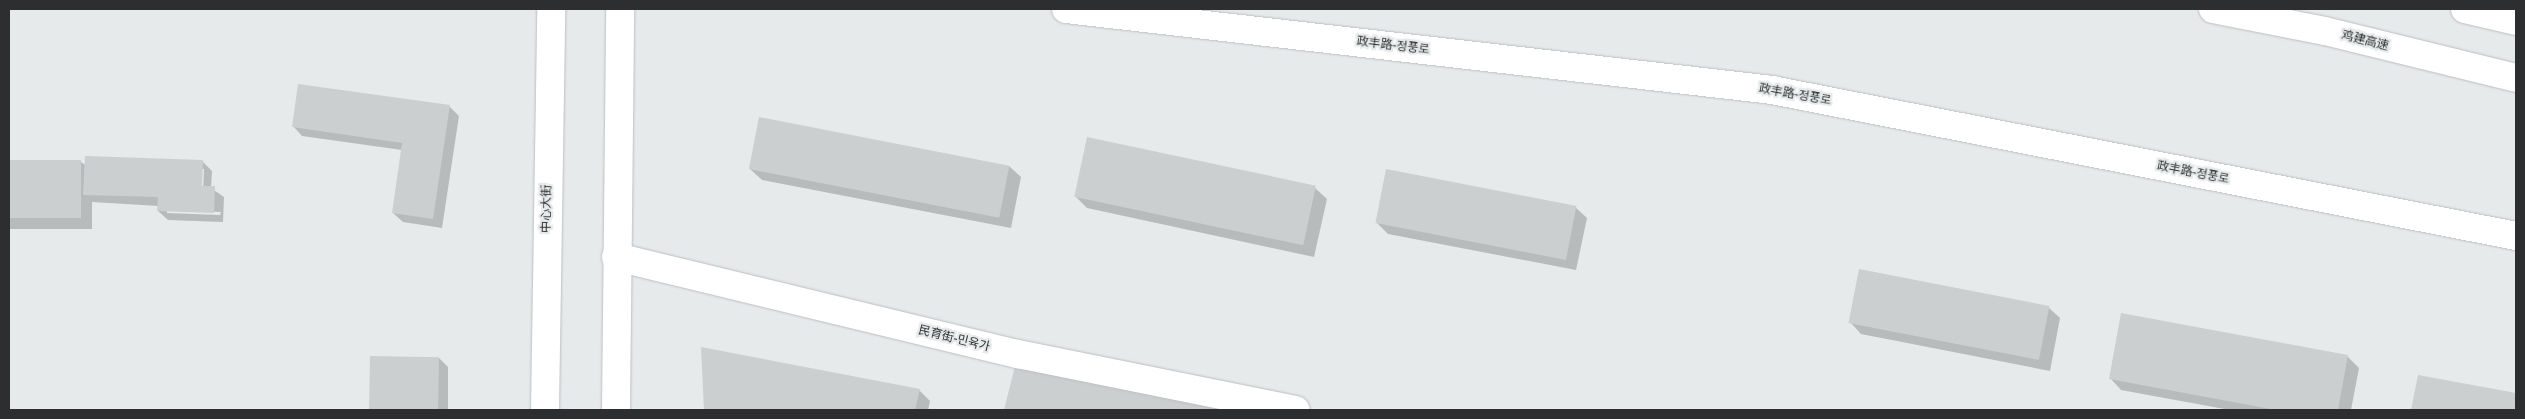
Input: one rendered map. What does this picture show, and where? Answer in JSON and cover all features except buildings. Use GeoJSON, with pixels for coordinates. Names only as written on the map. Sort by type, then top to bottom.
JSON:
{"type":"FeatureCollection","features":[{"type":"Feature","properties":{"kind":"main road","name":"中心大街"},"geometry":{"type":"LineString","coordinates":[[545,410],[551,9]]}},
{"type":"Feature","properties":{"kind":"main road"},"geometry":{"type":"LineString","coordinates":[[616,410],[616,257],[620,9]]}},
{"type":"Feature","properties":{"kind":"main road","name":"政丰路-정풍로"},"geometry":{"type":"LineString","coordinates":[[1066,9],[1772,90],[2516,236]]}},
{"type":"Feature","properties":{"kind":"main road","name":"鸡建高速"},"geometry":{"type":"LineString","coordinates":[[2213,9],[2325,31],[2516,78]]}},
{"type":"Feature","properties":{"kind":"main road"},"geometry":{"type":"LineString","coordinates":[[2465,9],[2516,21]]}},
{"type":"Feature","properties":{"kind":"main road","name":"民育街-민육가"},"geometry":{"type":"LineString","coordinates":[[616,257],[1018,354],[1296,410]]}}]}
